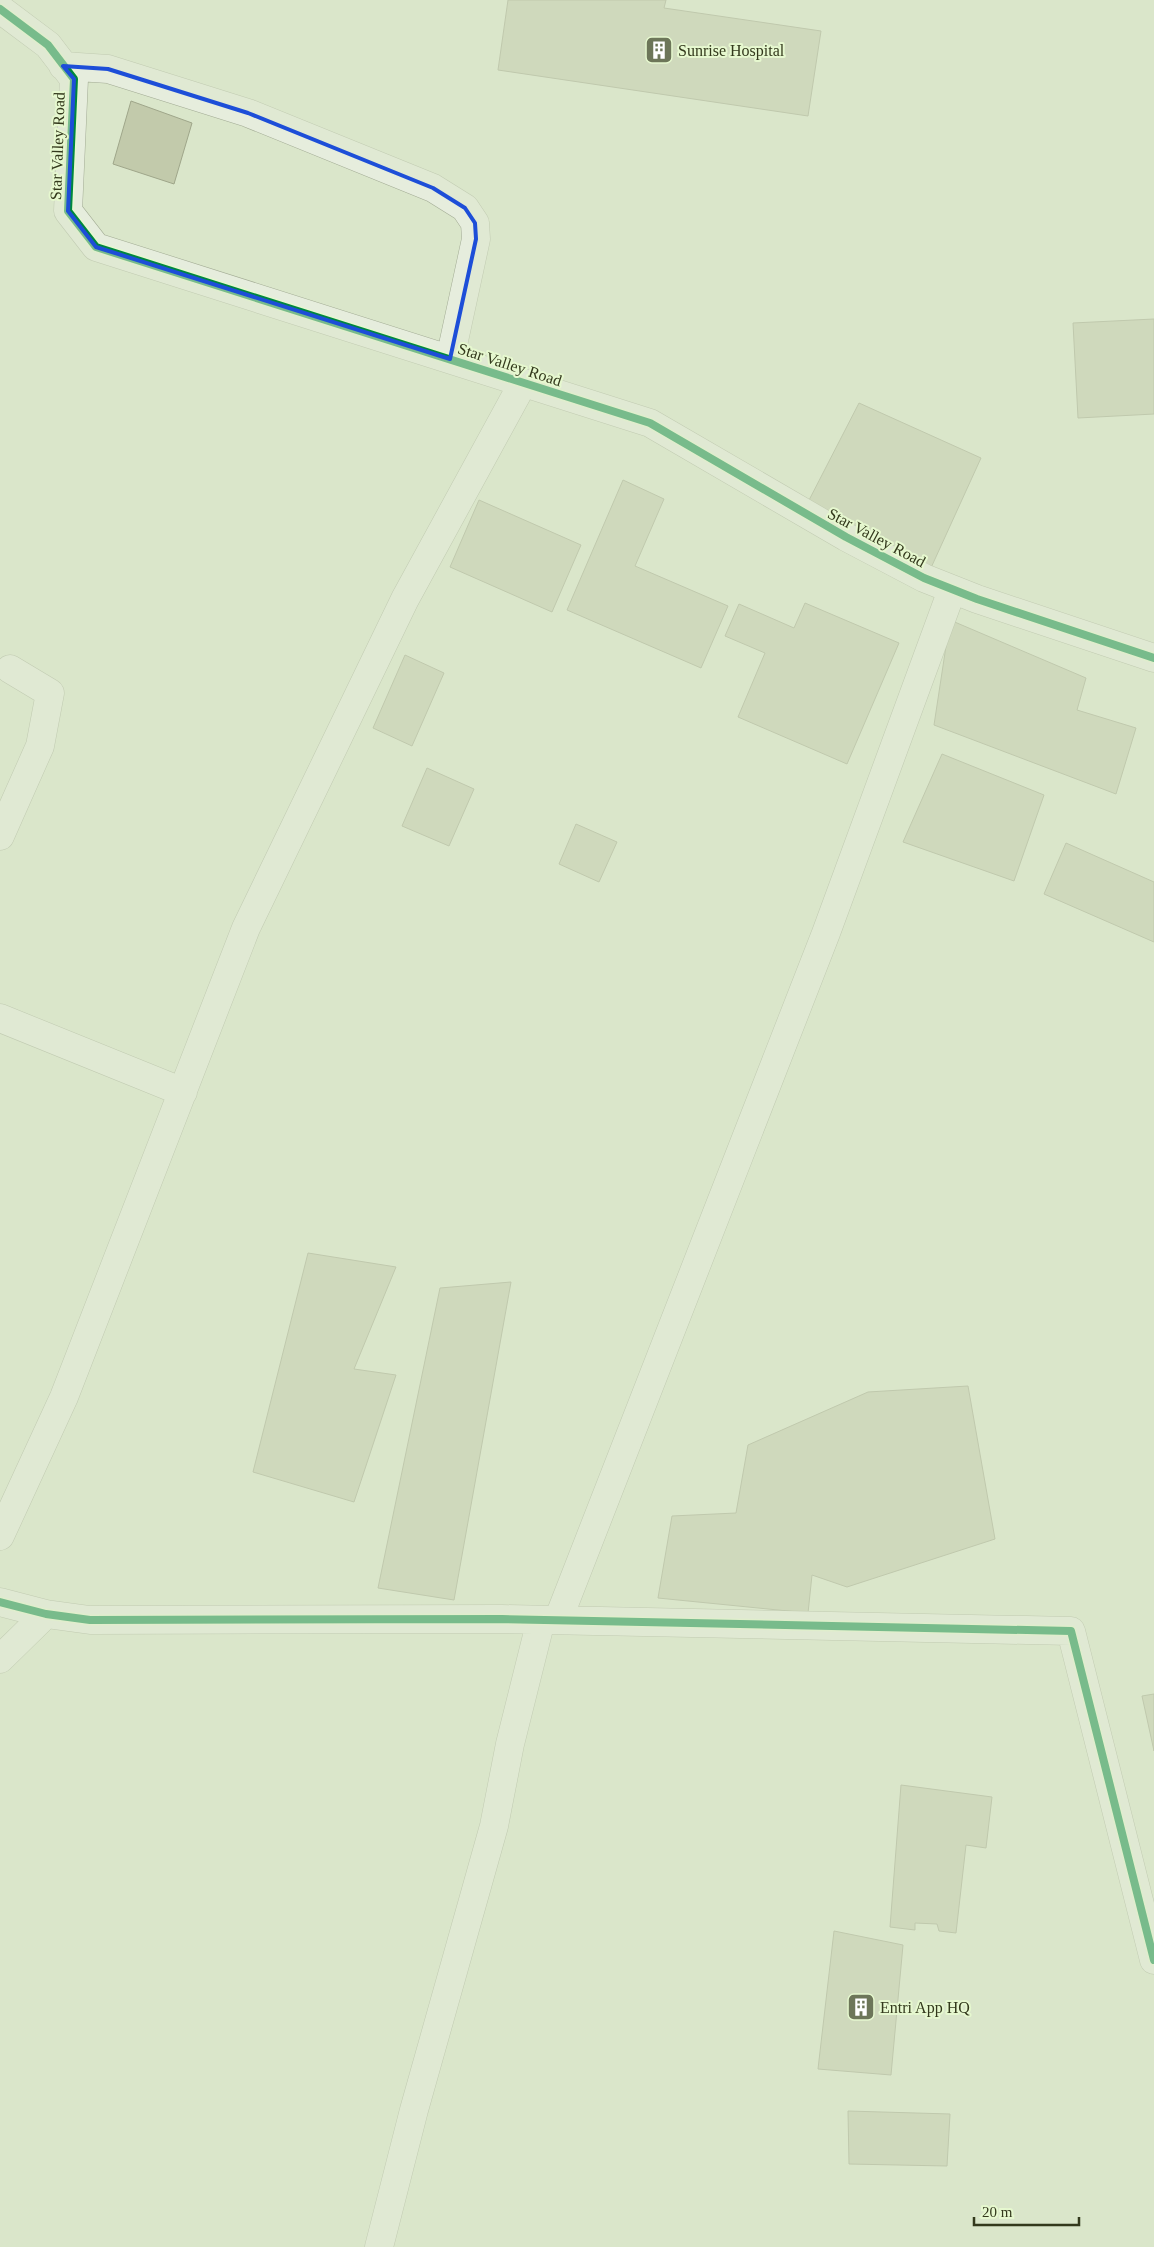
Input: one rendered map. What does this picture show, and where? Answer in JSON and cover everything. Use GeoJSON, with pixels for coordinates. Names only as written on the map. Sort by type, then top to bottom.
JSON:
{"type":"FeatureCollection","features":[{"type":"Feature","properties":{"kind":"street","name":"Star Valley Road"},"geometry":{"type":"LineString","coordinates":[[0,9],[48,45],[74,79],[68,211],[96,247],[650,423],[846,537],[952,590],[1154,658]]}},
{"type":"Feature","properties":{"kind":"street"},"geometry":{"type":"LineString","coordinates":[[63,66],[108,70],[248,113],[433,188],[465,208],[475,223],[476,239],[450,360]]}},
{"type":"Feature","properties":{"kind":"street"},"geometry":{"type":"LineString","coordinates":[[0,1536],[64,1397],[250,920],[406,599],[523,383]]}},
{"type":"Feature","properties":{"kind":"street"},"geometry":{"type":"LineString","coordinates":[[379,2247],[414,2110],[494,1826],[510,1744],[550,1620],[826,933],[952,590]]}},
{"type":"Feature","properties":{"kind":"street"},"geometry":{"type":"LineString","coordinates":[[0,836],[40,746],[50,693],[10,669]]}},
{"type":"Feature","properties":{"kind":"street"},"geometry":{"type":"LineString","coordinates":[[0,1018],[183,1092]]}},
{"type":"Feature","properties":{"kind":"street"},"geometry":{"type":"LineString","coordinates":[[0,1602],[46,1614],[90,1620],[550,1620],[1071,1631],[1154,1960]]}},
{"type":"Feature","properties":{"kind":"street"},"geometry":{"type":"LineString","coordinates":[[0,1659],[46,1614]]}},
{"type":"Feature","properties":{"kind":"highlighted area"},"geometry":{"type":"Polygon","coordinates":[[[63,66],[108,69],[248,113],[433,188],[465,208],[475,223],[476,239],[450,359],[96,247],[68,211],[74,79],[63,66]]]}},
{"type":"Feature","properties":{"kind":"building","name":"Sunrise Hospital"},"geometry":{"type":"Polygon","coordinates":[[[508,0],[666,0],[664,8],[821,31],[808,116],[498,70],[508,0]]]}},
{"type":"Feature","properties":{"kind":"building"},"geometry":{"type":"Polygon","coordinates":[[[131,101],[192,123],[174,184],[113,164],[131,101]]]}},
{"type":"Feature","properties":{"kind":"building"},"geometry":{"type":"Polygon","coordinates":[[[1154,319],[1154,414],[1078,418],[1073,323],[1154,319]]]}},
{"type":"Feature","properties":{"kind":"building"},"geometry":{"type":"Polygon","coordinates":[[[859,403],[981,458],[930,570],[806,506],[859,403]]]}},
{"type":"Feature","properties":{"kind":"building"},"geometry":{"type":"Polygon","coordinates":[[[623,480],[664,499],[635,566],[728,606],[701,668],[567,610],[623,480]]]}},
{"type":"Feature","properties":{"kind":"building"},"geometry":{"type":"Polygon","coordinates":[[[479,500],[581,545],[552,612],[450,567],[479,500]]]}},
{"type":"Feature","properties":{"kind":"building"},"geometry":{"type":"Polygon","coordinates":[[[805,603],[899,643],[847,764],[738,717],[765,653],[725,636],[739,604],[794,628],[805,603]]]}},
{"type":"Feature","properties":{"kind":"building"},"geometry":{"type":"Polygon","coordinates":[[[950,620],[1086,678],[1077,710],[1136,728],[1116,794],[934,725],[950,620]]]}},
{"type":"Feature","properties":{"kind":"building"},"geometry":{"type":"Polygon","coordinates":[[[405,655],[444,673],[412,746],[373,728],[405,655]]]}},
{"type":"Feature","properties":{"kind":"building"},"geometry":{"type":"Polygon","coordinates":[[[942,754],[1044,795],[1014,881],[903,842],[942,754]]]}},
{"type":"Feature","properties":{"kind":"building"},"geometry":{"type":"Polygon","coordinates":[[[427,768],[474,789],[449,846],[402,826],[427,768]]]}},
{"type":"Feature","properties":{"kind":"building"},"geometry":{"type":"Polygon","coordinates":[[[576,824],[617,842],[599,882],[559,864],[576,824]]]}},
{"type":"Feature","properties":{"kind":"building"},"geometry":{"type":"Polygon","coordinates":[[[1066,843],[1154,882],[1154,942],[1044,894],[1066,843]]]}},
{"type":"Feature","properties":{"kind":"building"},"geometry":{"type":"Polygon","coordinates":[[[308,1253],[396,1267],[354,1369],[396,1375],[354,1502],[253,1472],[308,1253]]]}},
{"type":"Feature","properties":{"kind":"building"},"geometry":{"type":"Polygon","coordinates":[[[511,1282],[454,1600],[378,1588],[440,1288],[511,1282]]]}},
{"type":"Feature","properties":{"kind":"building"},"geometry":{"type":"Polygon","coordinates":[[[968,1386],[995,1539],[847,1587],[812,1575],[808,1613],[658,1598],[672,1516],[736,1513],[748,1445],[868,1392],[968,1386]]]}},
{"type":"Feature","properties":{"kind":"building"},"geometry":{"type":"Polygon","coordinates":[[[1154,1694],[1154,1751],[1142,1696],[1154,1694]]]}},
{"type":"Feature","properties":{"kind":"building"},"geometry":{"type":"Polygon","coordinates":[[[901,1785],[992,1797],[986,1848],[966,1845],[956,1933],[939,1931],[937,1924],[915,1923],[915,1930],[890,1927],[901,1785]]]}},
{"type":"Feature","properties":{"kind":"building","name":"Entri App HQ"},"geometry":{"type":"Polygon","coordinates":[[[834,1931],[903,1945],[891,2075],[818,2069],[834,1931]]]}},
{"type":"Feature","properties":{"kind":"building"},"geometry":{"type":"Polygon","coordinates":[[[848,2111],[950,2114],[947,2166],[849,2164],[848,2111]]]}},
{"type":"Feature","properties":{"kind":"cycle path"},"geometry":{"type":"LineString","coordinates":[[0,9],[48,45],[74,79],[68,211],[96,247],[650,423],[846,537],[924,578],[977,599],[1154,658]]}},
{"type":"Feature","properties":{"kind":"cycle path"},"geometry":{"type":"LineString","coordinates":[[0,1602],[46,1614],[90,1620],[502,1619],[1071,1631],[1154,1960]]}},
{"type":"Feature","properties":{"kind":"place","name":"Sunrise Hospital"},"geometry":{"type":"Point","coordinates":[659,50]}},
{"type":"Feature","properties":{"kind":"place","name":"Entri App HQ"},"geometry":{"type":"Point","coordinates":[861,2007]}}]}
